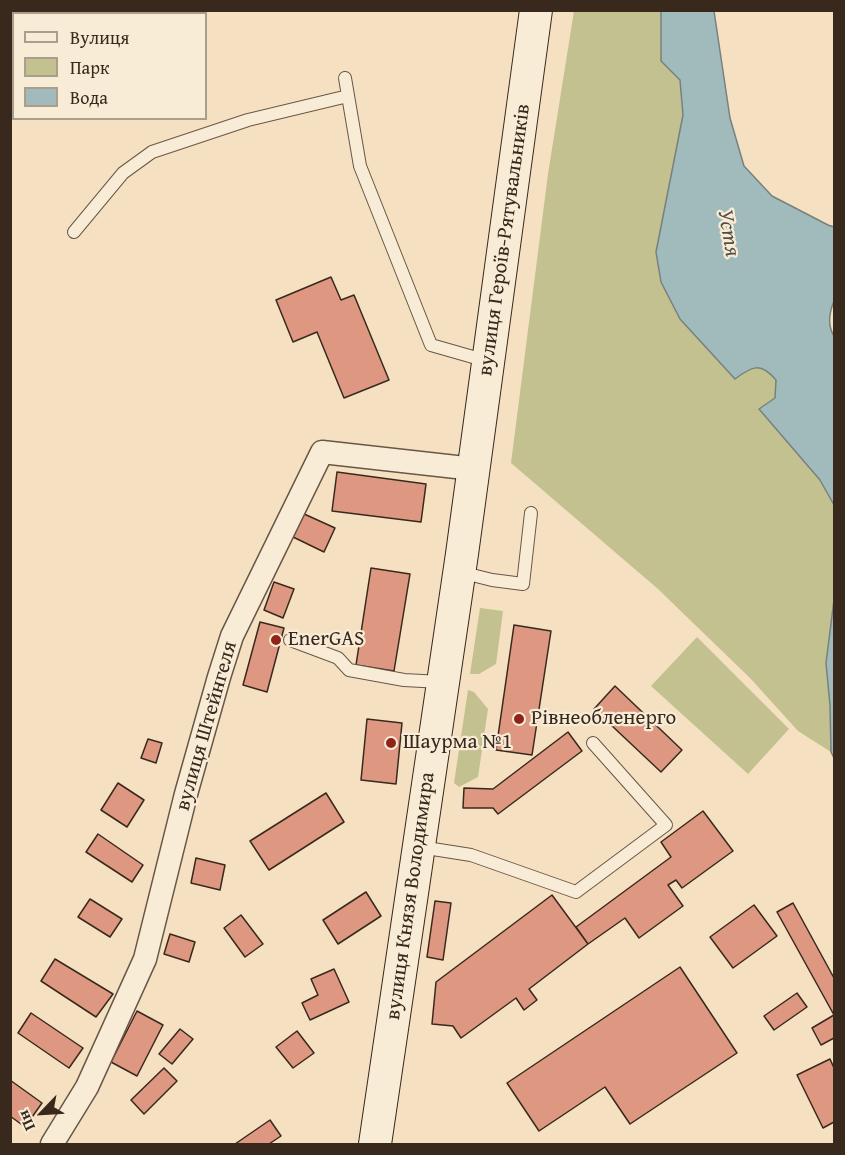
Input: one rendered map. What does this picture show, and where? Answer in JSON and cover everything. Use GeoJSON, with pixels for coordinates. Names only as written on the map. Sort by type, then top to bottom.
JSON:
{"type":"FeatureCollection","features":[{"type":"Feature","properties":{"kind":"main road","name":"вулиця Героїв-Рятувальників"},"geometry":{"type":"LineString","coordinates":[[474,469],[536,10]]}},
{"type":"Feature","properties":{"kind":"main road","name":"вулиця Князя Володимира"},"geometry":{"type":"LineString","coordinates":[[375,1144],[474,469]]}},
{"type":"Feature","properties":{"kind":"street","name":"вулиця Штейнгеля"},"geometry":{"type":"LineString","coordinates":[[52,1144],[87,1087],[145,959],[186,794],[232,636],[322,452],[474,469]]}},
{"type":"Feature","properties":{"kind":"lane"},"geometry":{"type":"LineString","coordinates":[[345,78],[360,166],[431,345],[488,362]]}},
{"type":"Feature","properties":{"kind":"lane"},"geometry":{"type":"LineString","coordinates":[[74,232],[123,173],[152,152],[248,120],[348,96]]}},
{"type":"Feature","properties":{"kind":"lane"},"geometry":{"type":"LineString","coordinates":[[459,571],[492,580],[523,584],[531,513]]}},
{"type":"Feature","properties":{"kind":"lane"},"geometry":{"type":"LineString","coordinates":[[290,640],[338,658],[349,670],[404,680],[442,682]]}},
{"type":"Feature","properties":{"kind":"lane"},"geometry":{"type":"LineString","coordinates":[[418,847],[471,855],[576,892],[666,825],[593,743]]}},
{"type":"Feature","properties":{"kind":"green space"},"geometry":{"type":"Polygon","coordinates":[[[574,11],[661,11],[661,61],[680,80],[683,115],[656,252],[735,378],[752,369],[761,368],[776,380],[775,398],[759,409],[820,480],[834,505],[834,600],[826,663],[831,752],[798,731],[750,678],[658,589],[511,463],[548,174],[574,11]]]}},
{"type":"Feature","properties":{"kind":"green space"},"geometry":{"type":"Polygon","coordinates":[[[480,608],[503,611],[496,664],[479,674],[470,674],[480,608]]]}},
{"type":"Feature","properties":{"kind":"green space"},"geometry":{"type":"Polygon","coordinates":[[[697,637],[789,729],[748,774],[651,686],[697,637]]]}},
{"type":"Feature","properties":{"kind":"green space"},"geometry":{"type":"Polygon","coordinates":[[[468,690],[474,692],[488,709],[478,777],[459,787],[454,783],[468,690]]]}},
{"type":"Feature","properties":{"kind":"water","name":"Устя"},"geometry":{"type":"Polygon","coordinates":[[[661,11],[714,11],[730,118],[744,166],[772,196],[834,227],[834,301],[830,328],[834,336],[834,505],[820,480],[759,409],[775,398],[776,380],[761,368],[746,371],[735,379],[680,319],[661,282],[656,252],[683,115],[680,80],[661,61],[661,11]]]}},
{"type":"Feature","properties":{"kind":"water"},"geometry":{"type":"Polygon","coordinates":[[[834,600],[834,758],[831,752],[826,663],[834,600]]]}},
{"type":"Feature","properties":{"kind":"building"},"geometry":{"type":"Polygon","coordinates":[[[331,277],[341,300],[354,295],[389,380],[344,398],[317,332],[293,342],[276,300],[331,277]]]}},
{"type":"Feature","properties":{"kind":"building"},"geometry":{"type":"Polygon","coordinates":[[[337,472],[426,484],[421,522],[332,511],[337,472]]]}},
{"type":"Feature","properties":{"kind":"building"},"geometry":{"type":"Polygon","coordinates":[[[302,513],[335,528],[324,552],[291,536],[302,513]]]}},
{"type":"Feature","properties":{"kind":"building"},"geometry":{"type":"Polygon","coordinates":[[[371,568],[410,574],[394,671],[356,665],[371,568]]]}},
{"type":"Feature","properties":{"kind":"building"},"geometry":{"type":"Polygon","coordinates":[[[274,582],[294,589],[283,618],[264,610],[274,582]]]}},
{"type":"Feature","properties":{"kind":"building"},"geometry":{"type":"Polygon","coordinates":[[[260,622],[284,628],[267,692],[243,685],[260,622]]]}},
{"type":"Feature","properties":{"kind":"building","name":"Рівнеобленерго"},"geometry":{"type":"Polygon","coordinates":[[[514,625],[551,631],[532,755],[496,750],[514,625]]]}},
{"type":"Feature","properties":{"kind":"building"},"geometry":{"type":"Polygon","coordinates":[[[615,686],[682,750],[661,772],[594,709],[615,686]]]}},
{"type":"Feature","properties":{"kind":"building"},"geometry":{"type":"Polygon","coordinates":[[[367,719],[402,723],[396,784],[361,780],[367,719]]]}},
{"type":"Feature","properties":{"kind":"building"},"geometry":{"type":"Polygon","coordinates":[[[568,732],[582,751],[498,814],[493,808],[463,808],[464,788],[493,789],[568,732]]]}},
{"type":"Feature","properties":{"kind":"building"},"geometry":{"type":"Polygon","coordinates":[[[148,739],[162,743],[156,763],[141,758],[148,739]]]}},
{"type":"Feature","properties":{"kind":"building"},"geometry":{"type":"Polygon","coordinates":[[[118,783],[144,800],[127,827],[101,810],[118,783]]]}},
{"type":"Feature","properties":{"kind":"building"},"geometry":{"type":"Polygon","coordinates":[[[326,793],[344,822],[269,870],[250,841],[326,793]]]}},
{"type":"Feature","properties":{"kind":"building"},"geometry":{"type":"Polygon","coordinates":[[[703,811],[733,851],[682,888],[676,880],[668,885],[683,906],[639,938],[625,918],[588,944],[576,927],[671,857],[661,842],[703,811]]]}},
{"type":"Feature","properties":{"kind":"building"},"geometry":{"type":"Polygon","coordinates":[[[98,834],[143,865],[132,882],[86,852],[98,834]]]}},
{"type":"Feature","properties":{"kind":"building"},"geometry":{"type":"Polygon","coordinates":[[[196,858],[225,865],[220,890],[191,883],[196,858]]]}},
{"type":"Feature","properties":{"kind":"building"},"geometry":{"type":"Polygon","coordinates":[[[366,892],[381,916],[338,944],[323,920],[366,892]]]}},
{"type":"Feature","properties":{"kind":"building"},"geometry":{"type":"Polygon","coordinates":[[[552,895],[588,944],[529,989],[537,1000],[524,1010],[516,998],[461,1038],[453,1026],[432,1024],[436,982],[552,895]]]}},
{"type":"Feature","properties":{"kind":"building"},"geometry":{"type":"Polygon","coordinates":[[[90,899],[122,919],[110,937],[78,917],[90,899]]]}},
{"type":"Feature","properties":{"kind":"building"},"geometry":{"type":"Polygon","coordinates":[[[435,901],[451,903],[443,960],[427,957],[435,901]]]}},
{"type":"Feature","properties":{"kind":"building"},"geometry":{"type":"Polygon","coordinates":[[[793,903],[834,978],[834,1015],[777,912],[793,903]]]}},
{"type":"Feature","properties":{"kind":"building"},"geometry":{"type":"Polygon","coordinates":[[[754,905],[777,936],[733,968],[710,937],[754,905]]]}},
{"type":"Feature","properties":{"kind":"building"},"geometry":{"type":"Polygon","coordinates":[[[241,915],[263,944],[245,957],[224,928],[241,915]]]}},
{"type":"Feature","properties":{"kind":"building"},"geometry":{"type":"Polygon","coordinates":[[[170,934],[195,942],[189,962],[164,954],[170,934]]]}},
{"type":"Feature","properties":{"kind":"building"},"geometry":{"type":"Polygon","coordinates":[[[55,959],[113,994],[96,1017],[41,981],[55,959]]]}},
{"type":"Feature","properties":{"kind":"building"},"geometry":{"type":"Polygon","coordinates":[[[680,967],[737,1053],[630,1124],[605,1087],[539,1131],[507,1083],[680,967]]]}},
{"type":"Feature","properties":{"kind":"building"},"geometry":{"type":"Polygon","coordinates":[[[334,969],[349,1002],[310,1020],[302,1003],[318,995],[311,979],[334,969]]]}},
{"type":"Feature","properties":{"kind":"building"},"geometry":{"type":"Polygon","coordinates":[[[797,993],[807,1007],[774,1030],[764,1016],[797,993]]]}},
{"type":"Feature","properties":{"kind":"building"},"geometry":{"type":"Polygon","coordinates":[[[137,1011],[163,1025],[137,1076],[111,1062],[137,1011]]]}},
{"type":"Feature","properties":{"kind":"building"},"geometry":{"type":"Polygon","coordinates":[[[31,1013],[83,1048],[69,1068],[18,1033],[31,1013]]]}},
{"type":"Feature","properties":{"kind":"building"},"geometry":{"type":"Polygon","coordinates":[[[834,1015],[834,1038],[821,1045],[812,1028],[834,1015]]]}},
{"type":"Feature","properties":{"kind":"building"},"geometry":{"type":"Polygon","coordinates":[[[180,1029],[193,1039],[172,1064],[159,1054],[180,1029]]]}},
{"type":"Feature","properties":{"kind":"building"},"geometry":{"type":"Polygon","coordinates":[[[297,1031],[314,1053],[293,1068],[276,1047],[297,1031]]]}},
{"type":"Feature","properties":{"kind":"building"},"geometry":{"type":"Polygon","coordinates":[[[830,1059],[834,1068],[834,1122],[823,1128],[797,1075],[830,1059]]]}},
{"type":"Feature","properties":{"kind":"building"},"geometry":{"type":"Polygon","coordinates":[[[164,1068],[177,1081],[144,1114],[131,1100],[164,1068]]]}},
{"type":"Feature","properties":{"kind":"building"},"geometry":{"type":"Polygon","coordinates":[[[10,1080],[42,1103],[25,1127],[10,1116],[10,1080]]]}},
{"type":"Feature","properties":{"kind":"building"},"geometry":{"type":"Polygon","coordinates":[[[270,1120],[281,1136],[269,1144],[235,1144],[270,1120]]]}},
{"type":"Feature","properties":{"kind":"place","name":"EnerGAS"},"geometry":{"type":"Point","coordinates":[276,640]}},
{"type":"Feature","properties":{"kind":"place","name":"Рівнеобленерго"},"geometry":{"type":"Point","coordinates":[519,719]}},
{"type":"Feature","properties":{"kind":"place","name":"Шаурма №1"},"geometry":{"type":"Point","coordinates":[391,743]}}]}
